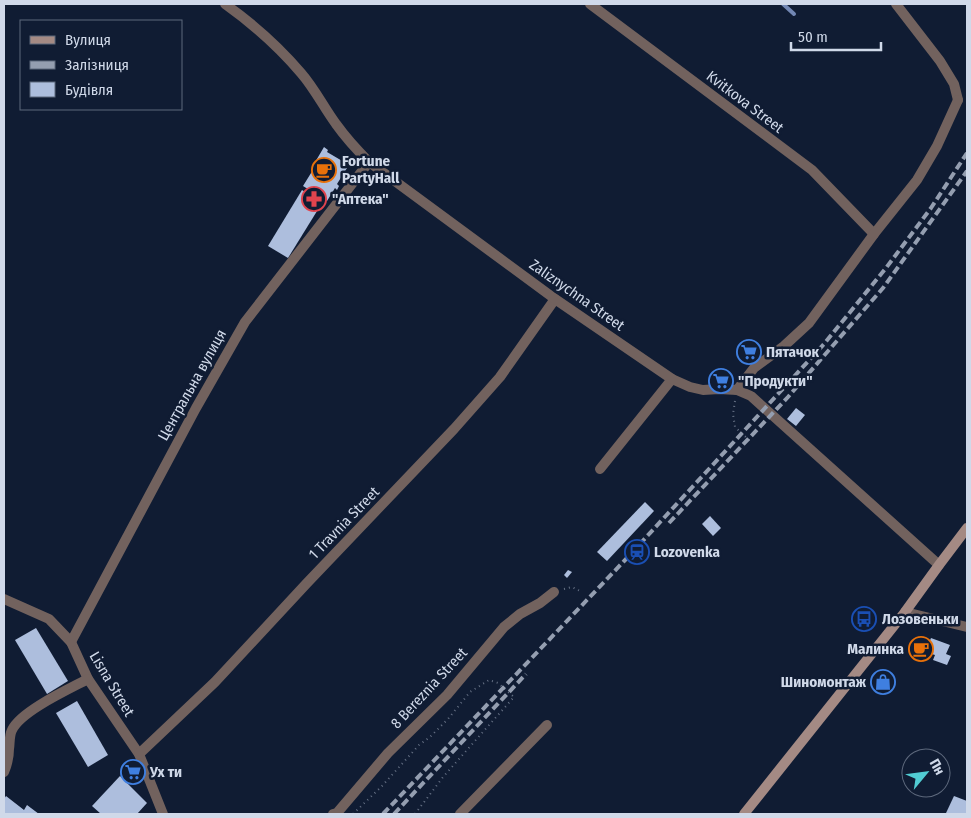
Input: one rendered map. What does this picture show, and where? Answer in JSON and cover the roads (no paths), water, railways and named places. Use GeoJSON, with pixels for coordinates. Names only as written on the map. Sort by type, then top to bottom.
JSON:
{"type":"FeatureCollection","features":[{"type":"Feature","properties":{"kind":"main road"},"geometry":{"type":"LineString","coordinates":[[744,814],[905,612],[967,528]]}},
{"type":"Feature","properties":{"kind":"street","name":"Zaliznychna Street"},"geometry":{"type":"LineString","coordinates":[[225,4],[259,30],[302,74],[336,124],[369,162],[555,299],[672,379],[690,387],[703,390],[737,390],[751,396],[939,565]]}},
{"type":"Feature","properties":{"kind":"street","name":"Kvitkova Street"},"geometry":{"type":"LineString","coordinates":[[590,4],[812,170],[874,234]]}},
{"type":"Feature","properties":{"kind":"street"},"geometry":{"type":"LineString","coordinates":[[737,390],[754,368],[784,346],[809,323],[874,234],[917,180],[963,101],[940,61],[896,4]]}},
{"type":"Feature","properties":{"kind":"street","name":"Центральна вулиця"},"geometry":{"type":"LineString","coordinates":[[70,642],[196,408],[245,322],[369,162]]}},
{"type":"Feature","properties":{"kind":"street","name":"1 Travnia Street"},"geometry":{"type":"LineString","coordinates":[[138,754],[215,682],[454,429],[500,377],[555,299]]}},
{"type":"Feature","properties":{"kind":"street"},"geometry":{"type":"LineString","coordinates":[[600,469],[672,379]]}},
{"type":"Feature","properties":{"kind":"street","name":"8 Bereznia Street"},"geometry":{"type":"LineString","coordinates":[[334,814],[337,813],[388,753],[447,695],[504,626],[554,592]]}},
{"type":"Feature","properties":{"kind":"street","name":"Lisna Street"},"geometry":{"type":"LineString","coordinates":[[4,599],[49,619],[70,642],[88,679],[138,754],[164,814]]}},
{"type":"Feature","properties":{"kind":"street"},"geometry":{"type":"LineString","coordinates":[[905,612],[967,627]]}},
{"type":"Feature","properties":{"kind":"street"},"geometry":{"type":"LineString","coordinates":[[4,772],[12,729],[21,719],[88,679]]}},
{"type":"Feature","properties":{"kind":"street"},"geometry":{"type":"LineString","coordinates":[[460,814],[547,725]]}},
{"type":"Feature","properties":{"kind":"waterway"},"geometry":{"type":"LineString","coordinates":[[783,4],[794,14]]}},
{"type":"Feature","properties":{"kind":"railway"},"geometry":{"type":"LineString","coordinates":[[383,814],[627,558],[824,344],[886,268],[931,208],[967,153]]}},
{"type":"Feature","properties":{"kind":"railway"},"geometry":{"type":"LineString","coordinates":[[669,523],[788,397],[883,288],[967,171]]}},
{"type":"Feature","properties":{"kind":"railway"},"geometry":{"type":"LineString","coordinates":[[394,814],[526,674]]}},
{"type":"Feature","properties":{"kind":"place","name":"Fortune PartyHall"},"geometry":{"type":"Point","coordinates":[324,170]}},
{"type":"Feature","properties":{"kind":"place","name":"\"Аптека\""},"geometry":{"type":"Point","coordinates":[314,199]}},
{"type":"Feature","properties":{"kind":"place","name":"Пятачок"},"geometry":{"type":"Point","coordinates":[749,352]}},
{"type":"Feature","properties":{"kind":"place","name":"\"Продукти\""},"geometry":{"type":"Point","coordinates":[721,381]}},
{"type":"Feature","properties":{"kind":"place","name":"Lozovenka"},"geometry":{"type":"Point","coordinates":[637,552]}},
{"type":"Feature","properties":{"kind":"place","name":"Лозовеньки"},"geometry":{"type":"Point","coordinates":[864,619]}},
{"type":"Feature","properties":{"kind":"place","name":"Малинка"},"geometry":{"type":"Point","coordinates":[921,649]}},
{"type":"Feature","properties":{"kind":"place","name":"Шиномонтаж"},"geometry":{"type":"Point","coordinates":[883,682]}},
{"type":"Feature","properties":{"kind":"place","name":"Ух ти"},"geometry":{"type":"Point","coordinates":[133,772]}}]}
